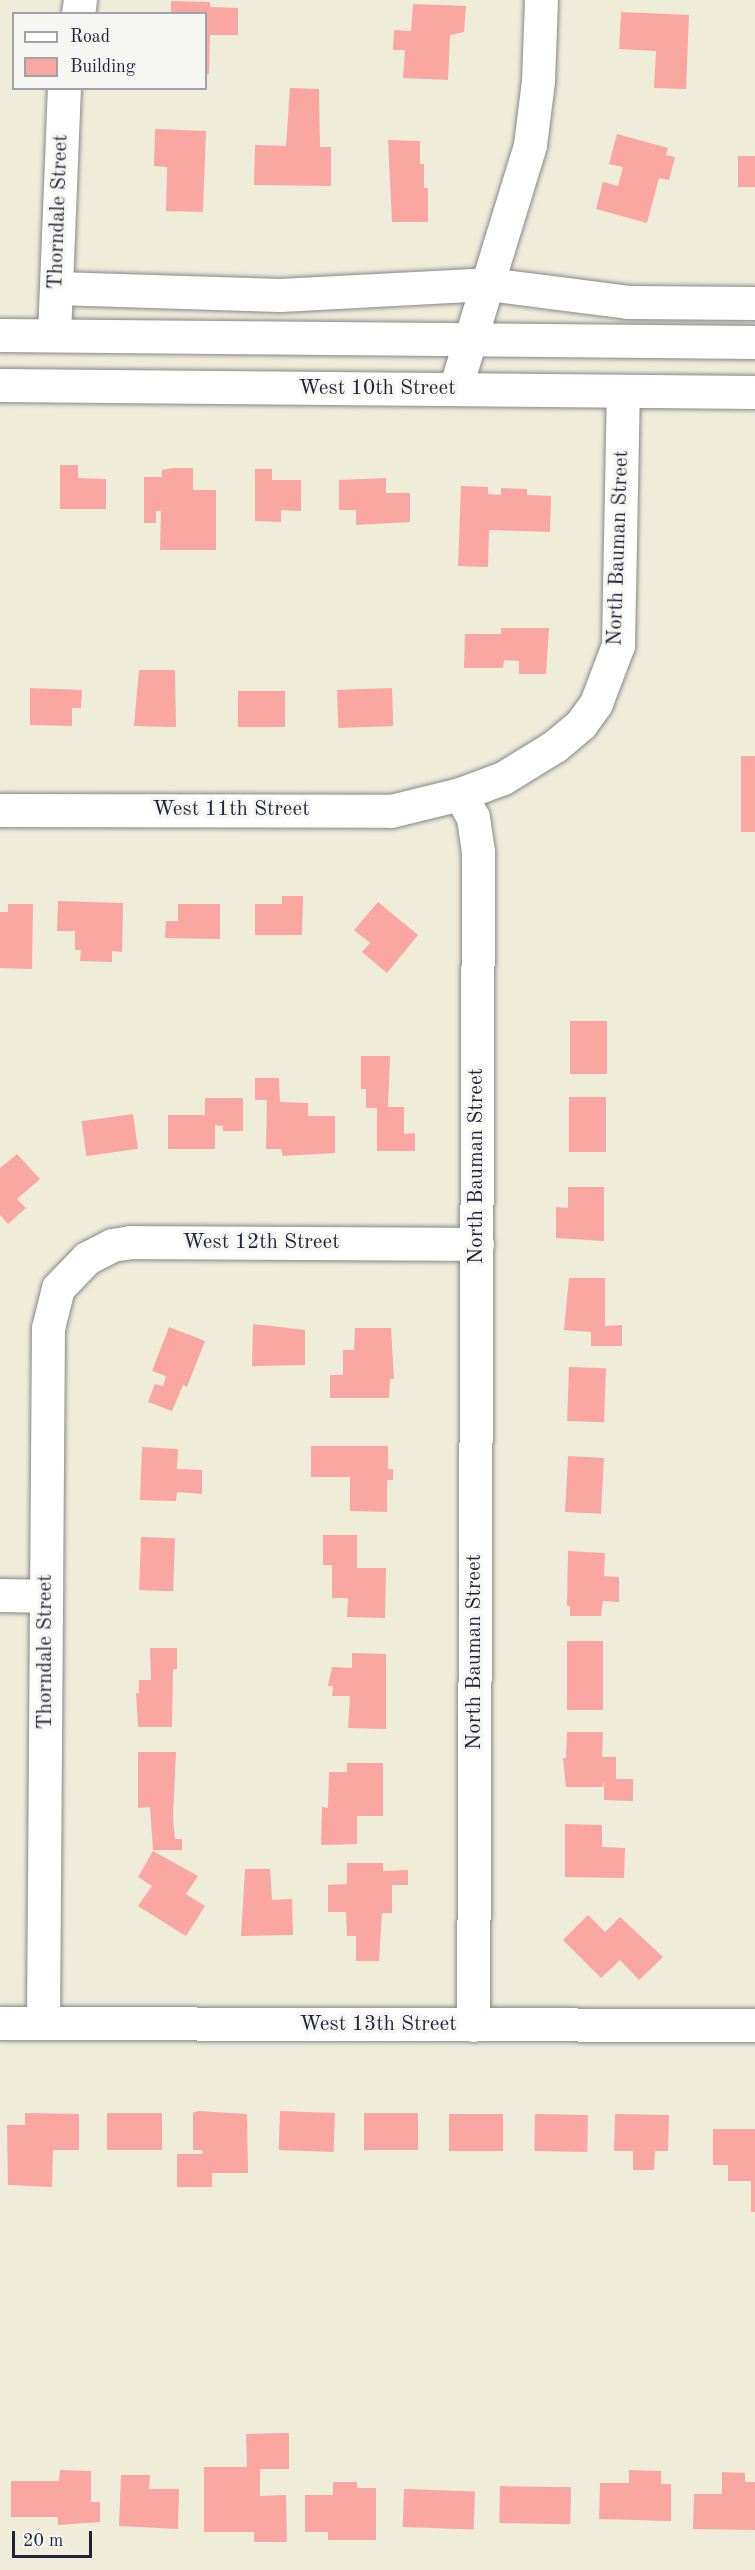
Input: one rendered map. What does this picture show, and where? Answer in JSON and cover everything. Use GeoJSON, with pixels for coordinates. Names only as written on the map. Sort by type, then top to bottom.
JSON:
{"type":"FeatureCollection","features":[{"type":"Feature","properties":{"kind":"street"},"geometry":{"type":"LineString","coordinates":[[455,389],[530,145],[538,81],[541,0]]}},
{"type":"Feature","properties":{"kind":"street","name":"Thorndale Street"},"geometry":{"type":"LineString","coordinates":[[54,335],[64,90]]}},
{"type":"Feature","properties":{"kind":"street"},"geometry":{"type":"LineString","coordinates":[[56,288],[280,295],[488,284],[628,302],[755,303]]}},
{"type":"Feature","properties":{"kind":"street"},"geometry":{"type":"LineString","coordinates":[[0,335],[755,342]]}},
{"type":"Feature","properties":{"kind":"street","name":"West 10th Street"},"geometry":{"type":"LineString","coordinates":[[0,385],[755,392]]}},
{"type":"Feature","properties":{"kind":"street","name":"North Bauman Street"},"geometry":{"type":"LineString","coordinates":[[473,2025],[477,839],[473,817],[460,795],[503,778],[565,739],[581,724],[607,681],[620,633],[623,391]]}},
{"type":"Feature","properties":{"kind":"street","name":"West 11th Street"},"geometry":{"type":"LineString","coordinates":[[0,810],[391,811],[460,795]]}},
{"type":"Feature","properties":{"kind":"street","name":"West 12th Street"},"geometry":{"type":"LineString","coordinates":[[61,1284],[87,1258],[112,1245],[130,1242],[477,1245]]}},
{"type":"Feature","properties":{"kind":"street","name":"Thorndale Street"},"geometry":{"type":"LineString","coordinates":[[43,2023],[48,1328],[61,1284]]}},
{"type":"Feature","properties":{"kind":"street"},"geometry":{"type":"LineString","coordinates":[[0,1596],[46,1596]]}},
{"type":"Feature","properties":{"kind":"street","name":"West 13th Street"},"geometry":{"type":"LineString","coordinates":[[0,2023],[755,2025]]}},
{"type":"Feature","properties":{"kind":"building"},"geometry":{"type":"Polygon","coordinates":[[[171,1],[210,2],[210,7],[238,8],[238,35],[210,35],[209,74],[207,74],[207,12],[171,12],[171,1]]]}},
{"type":"Feature","properties":{"kind":"building"},"geometry":{"type":"Polygon","coordinates":[[[413,4],[466,6],[464,32],[450,35],[448,80],[403,78],[405,50],[393,50],[394,30],[411,31],[413,4]]]}},
{"type":"Feature","properties":{"kind":"building"},"geometry":{"type":"Polygon","coordinates":[[[621,12],[689,15],[686,89],[654,88],[656,51],[619,49],[621,12]]]}},
{"type":"Feature","properties":{"kind":"building"},"geometry":{"type":"Polygon","coordinates":[[[290,88],[319,89],[320,147],[331,147],[331,186],[254,185],[255,145],[286,146],[290,88]]]}},
{"type":"Feature","properties":{"kind":"building"},"geometry":{"type":"Polygon","coordinates":[[[155,129],[206,131],[203,212],[166,211],[167,167],[154,166],[155,129]]]}},
{"type":"Feature","properties":{"kind":"building"},"geometry":{"type":"Polygon","coordinates":[[[617,134],[668,148],[666,155],[675,157],[669,180],[659,178],[647,223],[596,209],[603,182],[618,186],[623,167],[609,164],[617,134]]]}},
{"type":"Feature","properties":{"kind":"building"},"geometry":{"type":"Polygon","coordinates":[[[388,140],[420,141],[420,164],[424,164],[424,188],[428,188],[428,222],[392,222],[388,140]]]}},
{"type":"Feature","properties":{"kind":"building"},"geometry":{"type":"Polygon","coordinates":[[[738,156],[755,156],[755,187],[738,187],[738,156]]]}},
{"type":"Feature","properties":{"kind":"building"},"geometry":{"type":"Polygon","coordinates":[[[60,465],[78,465],[78,478],[106,479],[106,509],[60,509],[60,465]]]}},
{"type":"Feature","properties":{"kind":"building"},"geometry":{"type":"Polygon","coordinates":[[[193,468],[193,490],[216,490],[216,550],[160,550],[161,511],[156,511],[156,523],[144,523],[144,477],[162,477],[162,470],[193,468]]]}},
{"type":"Feature","properties":{"kind":"building"},"geometry":{"type":"Polygon","coordinates":[[[255,469],[272,469],[272,480],[301,480],[301,511],[281,510],[281,522],[255,521],[255,469]]]}},
{"type":"Feature","properties":{"kind":"building"},"geometry":{"type":"Polygon","coordinates":[[[386,478],[386,493],[410,493],[410,522],[356,525],[356,510],[339,510],[339,480],[386,478]]]}},
{"type":"Feature","properties":{"kind":"building"},"geometry":{"type":"Polygon","coordinates":[[[461,486],[488,487],[488,494],[501,495],[501,488],[527,489],[527,495],[551,496],[550,532],[489,530],[488,567],[458,566],[461,486]]]}},
{"type":"Feature","properties":{"kind":"building"},"geometry":{"type":"Polygon","coordinates":[[[501,628],[549,628],[546,674],[519,674],[519,661],[504,660],[503,668],[464,668],[465,634],[501,634],[501,628]]]}},
{"type":"Feature","properties":{"kind":"building"},"geometry":{"type":"Polygon","coordinates":[[[139,670],[175,670],[176,727],[134,726],[139,670]]]}},
{"type":"Feature","properties":{"kind":"building"},"geometry":{"type":"Polygon","coordinates":[[[30,688],[82,690],[81,708],[72,708],[72,726],[30,725],[30,688]]]}},
{"type":"Feature","properties":{"kind":"building"},"geometry":{"type":"Polygon","coordinates":[[[392,688],[393,726],[338,728],[337,690],[392,688]]]}},
{"type":"Feature","properties":{"kind":"building"},"geometry":{"type":"Polygon","coordinates":[[[238,691],[285,691],[285,727],[238,727],[238,691]]]}},
{"type":"Feature","properties":{"kind":"building"},"geometry":{"type":"Polygon","coordinates":[[[741,756],[755,756],[755,832],[741,832],[741,756]]]}},
{"type":"Feature","properties":{"kind":"building"},"geometry":{"type":"Polygon","coordinates":[[[282,896],[303,896],[302,935],[255,935],[255,904],[282,904],[282,896]]]}},
{"type":"Feature","properties":{"kind":"building"},"geometry":{"type":"Polygon","coordinates":[[[58,901],[123,903],[122,952],[112,951],[112,962],[80,961],[81,950],[75,950],[75,931],[57,931],[58,901]]]}},
{"type":"Feature","properties":{"kind":"building"},"geometry":{"type":"Polygon","coordinates":[[[378,902],[418,935],[387,973],[362,952],[370,943],[354,930],[378,902]]]}},
{"type":"Feature","properties":{"kind":"building"},"geometry":{"type":"Polygon","coordinates":[[[8,904],[33,904],[32,969],[0,968],[0,912],[8,912],[8,904]]]}},
{"type":"Feature","properties":{"kind":"building"},"geometry":{"type":"Polygon","coordinates":[[[178,904],[220,904],[220,939],[165,938],[166,921],[178,921],[178,904]]]}},
{"type":"Feature","properties":{"kind":"building"},"geometry":{"type":"Polygon","coordinates":[[[570,1021],[607,1021],[607,1074],[570,1074],[570,1021]]]}},
{"type":"Feature","properties":{"kind":"building"},"geometry":{"type":"Polygon","coordinates":[[[361,1056],[390,1056],[388,1107],[404,1107],[404,1134],[415,1133],[415,1151],[377,1151],[377,1108],[366,1108],[366,1089],[361,1089],[361,1056]]]}},
{"type":"Feature","properties":{"kind":"building"},"geometry":{"type":"Polygon","coordinates":[[[255,1078],[279,1078],[280,1102],[308,1103],[308,1116],[335,1116],[335,1153],[283,1156],[281,1149],[266,1149],[267,1100],[255,1100],[255,1078]]]}},
{"type":"Feature","properties":{"kind":"building"},"geometry":{"type":"Polygon","coordinates":[[[569,1097],[606,1097],[606,1152],[569,1152],[569,1097]]]}},
{"type":"Feature","properties":{"kind":"building"},"geometry":{"type":"Polygon","coordinates":[[[205,1098],[243,1098],[243,1131],[223,1131],[223,1126],[215,1125],[215,1149],[168,1149],[168,1115],[205,1115],[205,1098]]]}},
{"type":"Feature","properties":{"kind":"building"},"geometry":{"type":"Polygon","coordinates":[[[133,1114],[138,1149],[86,1156],[82,1121],[133,1114]]]}},
{"type":"Feature","properties":{"kind":"building"},"geometry":{"type":"Polygon","coordinates":[[[17,1154],[40,1179],[17,1199],[26,1208],[8,1224],[0,1215],[0,1168],[17,1154]]]}},
{"type":"Feature","properties":{"kind":"building"},"geometry":{"type":"Polygon","coordinates":[[[568,1187],[604,1187],[604,1241],[556,1238],[556,1207],[568,1208],[568,1187]]]}},
{"type":"Feature","properties":{"kind":"building"},"geometry":{"type":"Polygon","coordinates":[[[569,1278],[605,1278],[605,1326],[622,1325],[622,1346],[591,1346],[591,1332],[564,1330],[569,1278]]]}},
{"type":"Feature","properties":{"kind":"building"},"geometry":{"type":"Polygon","coordinates":[[[253,1324],[305,1330],[305,1365],[252,1366],[253,1324]]]}},
{"type":"Feature","properties":{"kind":"building"},"geometry":{"type":"Polygon","coordinates":[[[169,1327],[205,1341],[187,1387],[183,1385],[172,1411],[148,1402],[155,1384],[163,1386],[166,1376],[152,1371],[169,1327]]]}},
{"type":"Feature","properties":{"kind":"building"},"geometry":{"type":"Polygon","coordinates":[[[355,1328],[391,1328],[394,1379],[390,1379],[389,1398],[330,1398],[330,1375],[343,1375],[343,1350],[354,1350],[355,1328]]]}},
{"type":"Feature","properties":{"kind":"building"},"geometry":{"type":"Polygon","coordinates":[[[569,1367],[606,1368],[604,1422],[567,1421],[569,1367]]]}},
{"type":"Feature","properties":{"kind":"building"},"geometry":{"type":"Polygon","coordinates":[[[311,1446],[388,1446],[388,1469],[393,1469],[393,1480],[387,1480],[387,1512],[350,1511],[350,1477],[311,1477],[311,1446]]]}},
{"type":"Feature","properties":{"kind":"building"},"geometry":{"type":"Polygon","coordinates":[[[142,1447],[178,1449],[177,1469],[202,1470],[202,1494],[177,1492],[176,1501],[140,1500],[142,1447]]]}},
{"type":"Feature","properties":{"kind":"building"},"geometry":{"type":"Polygon","coordinates":[[[568,1456],[604,1458],[601,1514],[565,1512],[568,1456]]]}},
{"type":"Feature","properties":{"kind":"building"},"geometry":{"type":"Polygon","coordinates":[[[323,1535],[357,1535],[357,1568],[386,1568],[385,1618],[347,1617],[348,1598],[332,1598],[332,1565],[323,1565],[323,1535]]]}},
{"type":"Feature","properties":{"kind":"building"},"geometry":{"type":"Polygon","coordinates":[[[141,1537],[175,1538],[173,1591],[139,1590],[141,1537]]]}},
{"type":"Feature","properties":{"kind":"building"},"geometry":{"type":"Polygon","coordinates":[[[568,1551],[605,1553],[604,1576],[619,1577],[619,1602],[603,1601],[601,1616],[570,1616],[570,1606],[567,1606],[568,1551]]]}},
{"type":"Feature","properties":{"kind":"building"},"geometry":{"type":"Polygon","coordinates":[[[567,1641],[603,1641],[603,1710],[567,1710],[567,1641]]]}},
{"type":"Feature","properties":{"kind":"building"},"geometry":{"type":"Polygon","coordinates":[[[150,1648],[177,1648],[177,1669],[173,1669],[172,1727],[138,1727],[136,1693],[139,1693],[139,1680],[151,1680],[150,1648]]]}},
{"type":"Feature","properties":{"kind":"building"},"geometry":{"type":"Polygon","coordinates":[[[352,1653],[386,1654],[386,1729],[348,1728],[350,1696],[332,1696],[333,1686],[328,1686],[332,1667],[352,1668],[352,1653]]]}},
{"type":"Feature","properties":{"kind":"building"},"geometry":{"type":"Polygon","coordinates":[[[567,1732],[603,1732],[602,1757],[616,1757],[616,1779],[633,1779],[633,1801],[604,1800],[604,1780],[603,1787],[566,1787],[563,1758],[566,1758],[567,1732]]]}},
{"type":"Feature","properties":{"kind":"building"},"geometry":{"type":"Polygon","coordinates":[[[138,1752],[176,1752],[173,1818],[175,1839],[182,1839],[182,1850],[153,1850],[150,1807],[138,1808],[138,1752]]]}},
{"type":"Feature","properties":{"kind":"building"},"geometry":{"type":"Polygon","coordinates":[[[347,1763],[383,1763],[383,1816],[357,1816],[357,1844],[321,1845],[322,1807],[328,1808],[329,1772],[347,1772],[347,1763]]]}},
{"type":"Feature","properties":{"kind":"building"},"geometry":{"type":"Polygon","coordinates":[[[565,1824],[602,1825],[602,1847],[625,1848],[624,1878],[565,1877],[565,1824]]]}},
{"type":"Feature","properties":{"kind":"building"},"geometry":{"type":"Polygon","coordinates":[[[153,1851],[198,1876],[186,1894],[205,1906],[186,1936],[138,1906],[152,1886],[138,1877],[153,1851]]]}},
{"type":"Feature","properties":{"kind":"building"},"geometry":{"type":"Polygon","coordinates":[[[347,1863],[383,1863],[383,1871],[408,1870],[408,1885],[392,1885],[392,1913],[382,1913],[379,1961],[356,1961],[356,1936],[347,1936],[346,1912],[328,1912],[328,1885],[347,1884],[347,1863]]]}},
{"type":"Feature","properties":{"kind":"building"},"geometry":{"type":"Polygon","coordinates":[[[245,1869],[270,1869],[272,1900],[292,1899],[293,1935],[241,1936],[245,1869]]]}},
{"type":"Feature","properties":{"kind":"building"},"geometry":{"type":"Polygon","coordinates":[[[588,1915],[605,1932],[620,1917],[663,1957],[639,1980],[620,1960],[601,1978],[563,1940],[588,1915]]]}},
{"type":"Feature","properties":{"kind":"building"},"geometry":{"type":"Polygon","coordinates":[[[198,2111],[247,2114],[248,2173],[212,2173],[212,2187],[177,2187],[177,2154],[203,2154],[202,2150],[193,2150],[193,2113],[198,2111]]]}},
{"type":"Feature","properties":{"kind":"building"},"geometry":{"type":"Polygon","coordinates":[[[280,2111],[335,2113],[334,2152],[279,2150],[280,2111]]]}},
{"type":"Feature","properties":{"kind":"building"},"geometry":{"type":"Polygon","coordinates":[[[25,2113],[79,2114],[79,2150],[53,2150],[52,2187],[8,2185],[7,2125],[25,2125],[25,2113]]]}},
{"type":"Feature","properties":{"kind":"building"},"geometry":{"type":"Polygon","coordinates":[[[107,2113],[162,2113],[162,2150],[107,2150],[107,2113]]]}},
{"type":"Feature","properties":{"kind":"building"},"geometry":{"type":"Polygon","coordinates":[[[364,2113],[418,2113],[418,2150],[364,2150],[364,2113]]]}},
{"type":"Feature","properties":{"kind":"building"},"geometry":{"type":"Polygon","coordinates":[[[449,2114],[503,2114],[503,2151],[449,2151],[449,2114]]]}},
{"type":"Feature","properties":{"kind":"building"},"geometry":{"type":"Polygon","coordinates":[[[535,2114],[588,2115],[587,2152],[534,2151],[535,2114]]]}},
{"type":"Feature","properties":{"kind":"building"},"geometry":{"type":"Polygon","coordinates":[[[615,2114],[669,2115],[668,2151],[655,2151],[654,2170],[633,2170],[633,2151],[614,2151],[615,2114]]]}},
{"type":"Feature","properties":{"kind":"building"},"geometry":{"type":"Polygon","coordinates":[[[713,2129],[755,2129],[755,2212],[751,2212],[751,2181],[728,2181],[728,2165],[713,2165],[713,2129]]]}},
{"type":"Feature","properties":{"kind":"building"},"geometry":{"type":"Polygon","coordinates":[[[289,2433],[289,2469],[260,2469],[260,2496],[286,2495],[287,2542],[254,2542],[254,2532],[204,2532],[204,2467],[247,2467],[246,2434],[289,2433]]]}},
{"type":"Feature","properties":{"kind":"building"},"geometry":{"type":"Polygon","coordinates":[[[60,2470],[91,2471],[91,2502],[100,2502],[100,2522],[58,2525],[58,2517],[11,2517],[11,2481],[59,2481],[60,2470]]]}},
{"type":"Feature","properties":{"kind":"building"},"geometry":{"type":"Polygon","coordinates":[[[629,2470],[661,2471],[661,2484],[671,2484],[671,2521],[599,2519],[600,2483],[629,2483],[629,2470]]]}},
{"type":"Feature","properties":{"kind":"building"},"geometry":{"type":"Polygon","coordinates":[[[722,2472],[745,2473],[745,2482],[755,2482],[755,2530],[693,2529],[694,2494],[722,2494],[722,2472]]]}},
{"type":"Feature","properties":{"kind":"building"},"geometry":{"type":"Polygon","coordinates":[[[121,2475],[150,2475],[149,2489],[179,2489],[178,2529],[119,2526],[121,2475]]]}},
{"type":"Feature","properties":{"kind":"building"},"geometry":{"type":"Polygon","coordinates":[[[333,2482],[357,2482],[357,2488],[376,2488],[376,2540],[328,2540],[328,2532],[305,2532],[305,2495],[333,2495],[333,2482]]]}},
{"type":"Feature","properties":{"kind":"building"},"geometry":{"type":"Polygon","coordinates":[[[500,2486],[571,2487],[570,2524],[499,2523],[500,2486]]]}},
{"type":"Feature","properties":{"kind":"building"},"geometry":{"type":"Polygon","coordinates":[[[404,2489],[475,2491],[474,2529],[403,2527],[404,2489]]]}}]}
